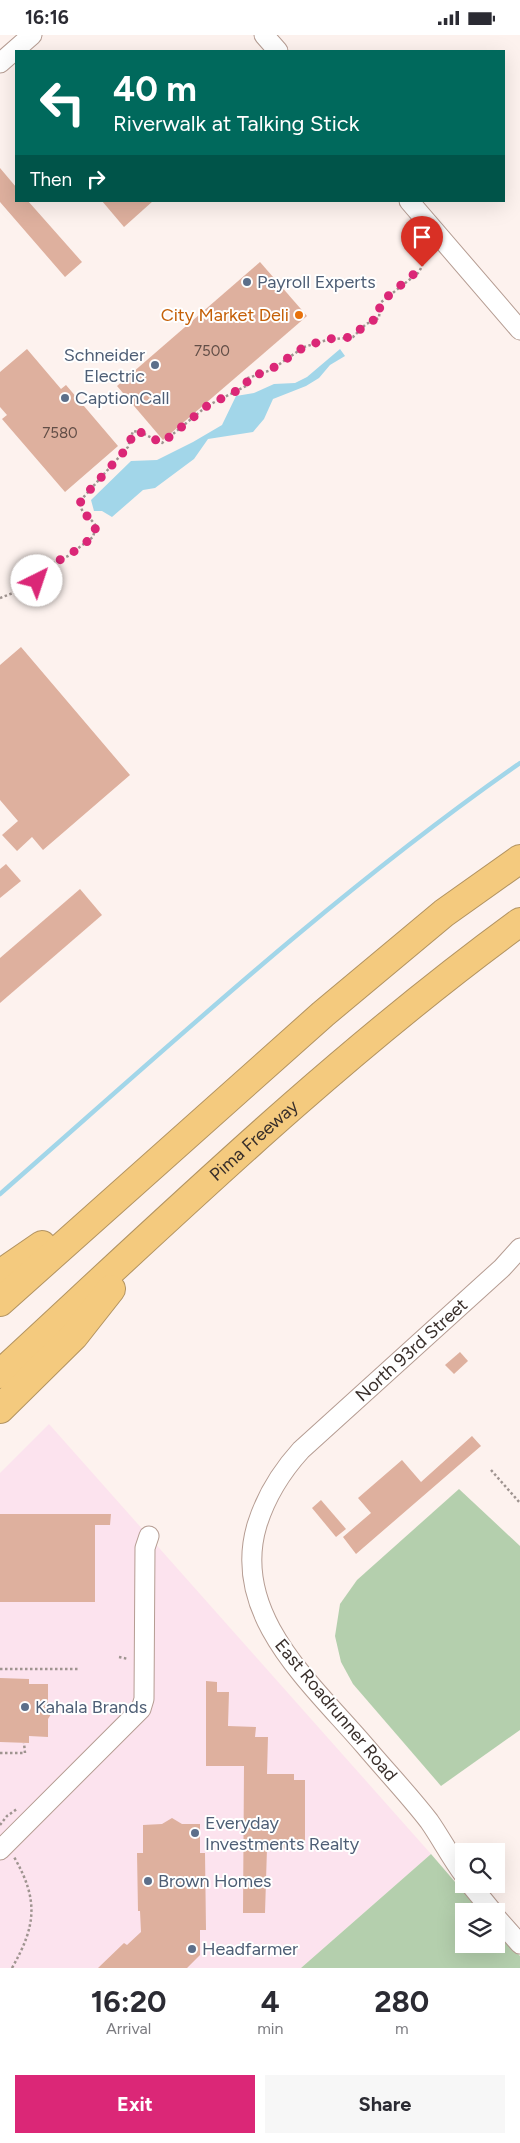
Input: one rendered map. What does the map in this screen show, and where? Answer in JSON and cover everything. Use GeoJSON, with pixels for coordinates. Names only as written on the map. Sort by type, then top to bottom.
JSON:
{"type":"FeatureCollection","features":[{"type":"Feature","properties":{"kind":"highway"},"geometry":{"type":"LineString","coordinates":[[0,1303],[323,1014],[444,913],[520,859]]}},
{"type":"Feature","properties":{"kind":"highway","name":"Pima Freeway"},"geometry":{"type":"LineString","coordinates":[[0,1373],[294,1105],[442,979],[520,922]]}},
{"type":"Feature","properties":{"kind":"highway"},"geometry":{"type":"LineString","coordinates":[[0,1274],[130,1185]]}},
{"type":"Feature","properties":{"kind":"highway"},"geometry":{"type":"LineString","coordinates":[[0,1409],[74,1337],[169,1218]]}},
{"type":"Feature","properties":{"kind":"street"},"geometry":{"type":"LineString","coordinates":[[0,63],[32,35]]}},
{"type":"Feature","properties":{"kind":"street"},"geometry":{"type":"LineString","coordinates":[[264,35],[277,50]]}},
{"type":"Feature","properties":{"kind":"street"},"geometry":{"type":"LineString","coordinates":[[410,202],[440,247],[520,330]]}},
{"type":"Feature","properties":{"kind":"street","name":"North 93rd Street"},"geometry":{"type":"LineString","coordinates":[[301,1450],[502,1268],[520,1248]]}},
{"type":"Feature","properties":{"kind":"street","name":"East Roadrunner Road"},"geometry":{"type":"LineString","coordinates":[[301,1450],[278,1478],[261,1513],[253,1538],[252,1580],[256,1597],[266,1622],[288,1656],[429,1822],[455,1861]]}},
{"type":"Feature","properties":{"kind":"street"},"geometry":{"type":"LineString","coordinates":[[6,1851],[141,1709],[144,1699],[145,1547],[149,1536]]}},
{"type":"Feature","properties":{"kind":"street"},"geometry":{"type":"LineString","coordinates":[[477,1893],[485,1903]]}},
{"type":"Feature","properties":{"kind":"street"},"geometry":{"type":"LineString","coordinates":[[505,1928],[520,1945]]}},
{"type":"Feature","properties":{"kind":"path"},"geometry":{"type":"LineString","coordinates":[[0,598],[31,586],[49,565],[68,556],[93,537],[96,526],[82,511],[80,506],[81,500],[128,447],[134,431],[162,443],[207,406],[246,386],[248,378],[270,370],[304,347],[327,339],[353,337],[366,323],[379,318],[380,303],[418,273],[422,267],[425,255],[440,247]]}},
{"type":"Feature","properties":{"kind":"path"},"geometry":{"type":"LineString","coordinates":[[491,1470],[520,1503]]}},
{"type":"Feature","properties":{"kind":"path"},"geometry":{"type":"LineString","coordinates":[[120,1657],[132,1661]]}},
{"type":"Feature","properties":{"kind":"path"},"geometry":{"type":"LineString","coordinates":[[0,1669],[80,1669]]}},
{"type":"Feature","properties":{"kind":"path"},"geometry":{"type":"LineString","coordinates":[[0,1753],[25,1753],[24,1743]]}},
{"type":"Feature","properties":{"kind":"path"},"geometry":{"type":"LineString","coordinates":[[0,1825],[7,1816],[17,1809]]}},
{"type":"Feature","properties":{"kind":"path"},"geometry":{"type":"LineString","coordinates":[[6,1851],[26,1879],[32,1910],[26,1942],[12,1968]]}},
{"type":"Feature","properties":{"kind":"shaded area"},"geometry":{"type":"Polygon","coordinates":[[[49,1424],[431,1854],[301,1968],[0,1968],[0,1473],[49,1424]]]}},
{"type":"Feature","properties":{"kind":"green space"},"geometry":{"type":"Polygon","coordinates":[[[459,1489],[520,1546],[520,1730],[441,1786],[353,1684],[341,1662],[335,1636],[340,1604],[357,1580],[459,1489]]]}},
{"type":"Feature","properties":{"kind":"green space"},"geometry":{"type":"Polygon","coordinates":[[[431,1854],[455,1882],[455,1893],[465,1893],[473,1903],[455,1903],[455,1953],[505,1953],[505,1939],[520,1956],[520,1968],[301,1968],[431,1854]]]}},
{"type":"Feature","properties":{"kind":"water"},"geometry":{"type":"Polygon","coordinates":[[[340,349],[345,356],[330,365],[319,378],[306,386],[273,399],[264,419],[253,432],[208,439],[194,459],[155,488],[143,490],[112,517],[102,511],[94,511],[91,500],[131,461],[157,460],[193,442],[222,425],[236,396],[254,393],[274,384],[295,383],[307,377],[340,349]]]}},
{"type":"Feature","properties":{"kind":"building"},"geometry":{"type":"Polygon","coordinates":[[[0,168],[15,186],[15,202],[29,202],[82,262],[65,277],[0,202],[0,168]]]}},
{"type":"Feature","properties":{"kind":"building"},"geometry":{"type":"Polygon","coordinates":[[[103,202],[152,202],[124,227],[103,202]]]}},
{"type":"Feature","properties":{"kind":"building"},"geometry":{"type":"Polygon","coordinates":[[[260,262],[307,316],[163,440],[117,386],[260,262]]]}},
{"type":"Feature","properties":{"kind":"building"},"geometry":{"type":"Polygon","coordinates":[[[27,349],[61,389],[66,385],[118,446],[65,492],[2,419],[7,415],[0,407],[0,372],[27,349]]]}},
{"type":"Feature","properties":{"kind":"building"},"geometry":{"type":"Polygon","coordinates":[[[21,647],[130,775],[43,850],[32,837],[17,851],[2,835],[18,821],[0,800],[0,665],[21,647]]]}},
{"type":"Feature","properties":{"kind":"building"},"geometry":{"type":"Polygon","coordinates":[[[6,864],[21,881],[0,898],[0,869],[6,864]]]}},
{"type":"Feature","properties":{"kind":"building"},"geometry":{"type":"Polygon","coordinates":[[[80,889],[102,915],[0,1003],[0,958],[80,889]]]}},
{"type":"Feature","properties":{"kind":"building"},"geometry":{"type":"Polygon","coordinates":[[[460,1352],[468,1361],[454,1374],[445,1365],[460,1352]]]}},
{"type":"Feature","properties":{"kind":"building"},"geometry":{"type":"Polygon","coordinates":[[[472,1436],[481,1446],[356,1554],[343,1537],[371,1513],[358,1498],[402,1460],[421,1482],[472,1436]]]}},
{"type":"Feature","properties":{"kind":"building"},"geometry":{"type":"Polygon","coordinates":[[[321,1500],[346,1529],[336,1537],[312,1508],[321,1500]]]}},
{"type":"Feature","properties":{"kind":"building"},"geometry":{"type":"Polygon","coordinates":[[[0,1514],[111,1514],[110,1525],[95,1525],[95,1602],[0,1602],[0,1514]]]}},
{"type":"Feature","properties":{"kind":"building","name":"Kahala Brands"},"geometry":{"type":"Polygon","coordinates":[[[0,1678],[29,1679],[29,1684],[48,1684],[48,1703],[53,1711],[48,1719],[48,1737],[29,1736],[29,1743],[0,1742],[0,1678]]]}},
{"type":"Feature","properties":{"kind":"building"},"geometry":{"type":"Polygon","coordinates":[[[206,1681],[217,1682],[217,1692],[229,1692],[228,1726],[256,1727],[255,1737],[268,1737],[267,1774],[294,1774],[294,1780],[305,1780],[305,1849],[267,1848],[265,1913],[243,1913],[244,1766],[206,1766],[206,1681]]]}},
{"type":"Feature","properties":{"kind":"building"},"geometry":{"type":"Polygon","coordinates":[[[172,1818],[182,1824],[200,1824],[200,1853],[205,1853],[206,1930],[200,1930],[200,1955],[187,1968],[98,1968],[124,1943],[127,1945],[141,1932],[140,1911],[138,1911],[137,1853],[143,1853],[143,1825],[162,1824],[172,1818]]]}},
{"type":"Feature","properties":{"kind":"waterway"},"geometry":{"type":"LineString","coordinates":[[0,1194],[254,971],[319,917],[451,812],[520,763]]}},
{"type":"Feature","properties":{"kind":"place","name":"Payroll Experts"},"geometry":{"type":"Point","coordinates":[247,282]}},
{"type":"Feature","properties":{"kind":"place","name":"City Market Deli"},"geometry":{"type":"Point","coordinates":[299,315]}},
{"type":"Feature","properties":{"kind":"place","name":"Schneider Electric"},"geometry":{"type":"Point","coordinates":[155,365]}},
{"type":"Feature","properties":{"kind":"place","name":"CaptionCall"},"geometry":{"type":"Point","coordinates":[65,398]}},
{"type":"Feature","properties":{"kind":"place","name":"Kahala Brands"},"geometry":{"type":"Point","coordinates":[25,1707]}},
{"type":"Feature","properties":{"kind":"place","name":"Everyday Investments Realty"},"geometry":{"type":"Point","coordinates":[195,1833]}},
{"type":"Feature","properties":{"kind":"place","name":"Brown Homes"},"geometry":{"type":"Point","coordinates":[148,1881]}},
{"type":"Feature","properties":{"kind":"place","name":"Headfarmer"},"geometry":{"type":"Point","coordinates":[192,1949]}},
{"type":"Feature","properties":{"kind":"route"},"geometry":{"type":"LineString","coordinates":[[37,581],[49,565],[68,556],[93,537],[96,532],[96,526],[82,511],[80,506],[81,500],[84,493],[100,479],[128,447],[134,431],[162,443],[207,406],[246,386],[248,378],[270,370],[304,347],[327,339],[353,337],[366,323],[379,318],[380,303],[418,273],[422,267]]}}]}
